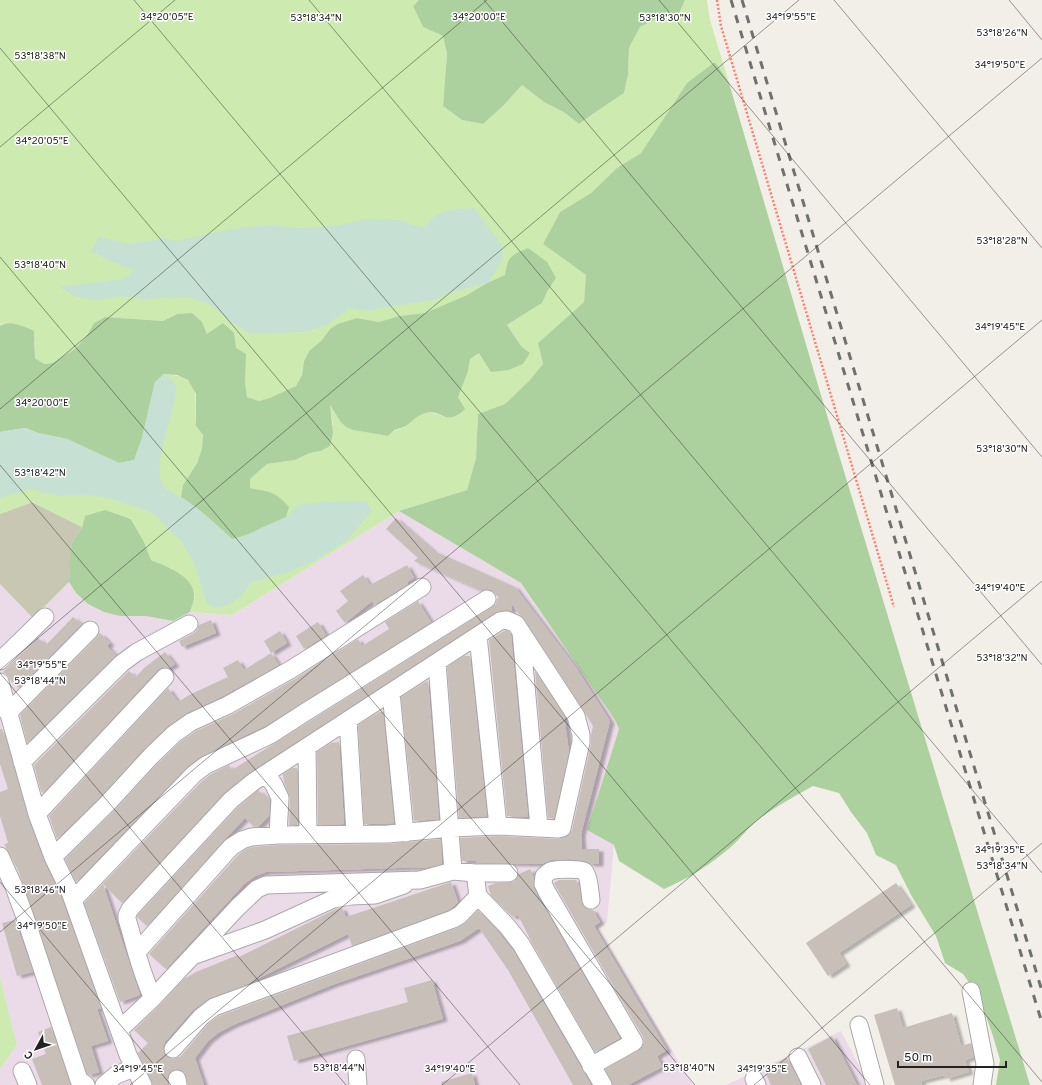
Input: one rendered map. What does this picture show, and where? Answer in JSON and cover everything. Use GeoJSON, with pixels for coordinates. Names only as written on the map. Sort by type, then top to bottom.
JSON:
{"type":"FeatureCollection","features":[{"type":"Feature","properties":{"kind":"street"},"geometry":{"type":"LineString","coordinates":[[53,857],[107,804],[151,756],[174,734],[191,722],[228,705],[290,670],[422,587]]}},
{"type":"Feature","properties":{"kind":"street"},"geometry":{"type":"LineString","coordinates":[[73,900],[194,774],[206,765],[270,735],[487,599]]}},
{"type":"Feature","properties":{"kind":"street"},"geometry":{"type":"LineString","coordinates":[[0,661],[45,617]]}},
{"type":"Feature","properties":{"kind":"street"},"geometry":{"type":"LineString","coordinates":[[137,952],[231,847],[242,840],[251,837],[308,834],[405,833],[451,828],[498,826],[562,828],[581,742],[581,735],[576,716],[516,624],[507,620],[500,621],[266,774],[230,800],[130,909],[127,915],[137,952],[153,998]]}},
{"type":"Feature","properties":{"kind":"street"},"geometry":{"type":"LineString","coordinates":[[22,762],[122,663],[137,652],[189,624]]}},
{"type":"Feature","properties":{"kind":"street"},"geometry":{"type":"LineString","coordinates":[[8,713],[90,630]]}},
{"type":"Feature","properties":{"kind":"street"},"geometry":{"type":"LineString","coordinates":[[521,630],[539,828]]}},
{"type":"Feature","properties":{"kind":"street"},"geometry":{"type":"LineString","coordinates":[[478,636],[498,826]]}},
{"type":"Feature","properties":{"kind":"street"},"geometry":{"type":"LineString","coordinates":[[437,663],[451,828],[453,871]]}},
{"type":"Feature","properties":{"kind":"street"},"geometry":{"type":"LineString","coordinates":[[37,814],[165,677]]}},
{"type":"Feature","properties":{"kind":"street"},"geometry":{"type":"LineString","coordinates":[[0,682],[37,814],[53,857],[73,900],[128,1055],[143,1085]]}},
{"type":"Feature","properties":{"kind":"street"},"geometry":{"type":"LineString","coordinates":[[391,693],[405,833]]}},
{"type":"Feature","properties":{"kind":"street"},"geometry":{"type":"LineString","coordinates":[[348,720],[355,833]]}},
{"type":"Feature","properties":{"kind":"street"},"geometry":{"type":"LineString","coordinates":[[307,747],[308,834]]}},
{"type":"Feature","properties":{"kind":"street"},"geometry":{"type":"LineString","coordinates":[[266,774],[274,785],[280,798],[278,835]]}},
{"type":"Feature","properties":{"kind":"street"},"geometry":{"type":"LineString","coordinates":[[0,856],[25,917],[79,1080],[86,1085]]}},
{"type":"Feature","properties":{"kind":"street"},"geometry":{"type":"LineString","coordinates":[[591,900],[587,875],[584,871],[555,870],[548,872],[544,876],[544,884],[547,892],[634,1042],[591,1066]]}},
{"type":"Feature","properties":{"kind":"street"},"geometry":{"type":"LineString","coordinates":[[193,956],[265,930],[333,899],[351,896],[375,895],[453,871],[509,874]]}},
{"type":"Feature","properties":{"kind":"street"},"geometry":{"type":"LineString","coordinates":[[475,873],[478,896],[507,926],[521,944],[603,1085]]}},
{"type":"Feature","properties":{"kind":"street"},"geometry":{"type":"LineString","coordinates":[[119,1030],[153,998],[257,888],[266,885],[420,880]]}},
{"type":"Feature","properties":{"kind":"street"},"geometry":{"type":"LineString","coordinates":[[173,1049],[202,1017],[214,1007],[453,920],[460,915],[478,896]]}},
{"type":"Feature","properties":{"kind":"street"},"geometry":{"type":"LineString","coordinates":[[971,991],[985,1064],[982,1085]]}},
{"type":"Feature","properties":{"kind":"street"},"geometry":{"type":"LineString","coordinates":[[858,1025],[875,1085]]}},
{"type":"Feature","properties":{"kind":"street"},"geometry":{"type":"LineString","coordinates":[[798,1057],[812,1085]]}},
{"type":"Feature","properties":{"kind":"street"},"geometry":{"type":"LineString","coordinates":[[356,1059],[358,1085]]}},
{"type":"Feature","properties":{"kind":"street"},"geometry":{"type":"LineString","coordinates":[[104,1085],[116,1075],[134,1068]]}},
{"type":"Feature","properties":{"kind":"path"},"geometry":{"type":"LineString","coordinates":[[717,0],[721,26],[894,607]]}},
{"type":"Feature","properties":{"kind":"shaded area"},"geometry":{"type":"Polygon","coordinates":[[[474,208],[503,247],[502,258],[496,271],[487,283],[452,292],[435,300],[369,311],[349,308],[327,325],[304,332],[249,334],[208,303],[188,297],[144,299],[120,296],[97,300],[74,296],[59,287],[122,279],[135,271],[110,261],[91,251],[99,237],[128,244],[165,238],[176,241],[231,229],[269,225],[298,228],[336,226],[365,219],[399,220],[423,228],[436,215],[455,209],[474,208]]]}},
{"type":"Feature","properties":{"kind":"shaded area"},"geometry":{"type":"Polygon","coordinates":[[[164,374],[176,385],[174,403],[160,458],[161,479],[164,487],[196,507],[232,539],[245,536],[286,517],[299,504],[358,501],[367,502],[372,511],[347,540],[314,561],[291,571],[250,583],[242,596],[230,604],[218,608],[207,604],[194,562],[180,540],[154,514],[105,497],[87,495],[60,496],[30,489],[0,498],[0,432],[24,428],[38,433],[67,439],[119,463],[134,460],[142,438],[155,382],[164,374]]]}},
{"type":"Feature","properties":{"kind":"shaded area"},"geometry":{"type":"Polygon","coordinates":[[[32,502],[82,527],[72,543],[69,582],[33,618],[0,584],[0,514],[32,502]]]}},
{"type":"Feature","properties":{"kind":"shaded area"},"geometry":{"type":"Polygon","coordinates":[[[399,511],[521,583],[615,720],[619,729],[587,830],[614,845],[607,922],[598,929],[693,1085],[0,1085],[0,1069],[17,1045],[0,977],[0,584],[33,618],[69,582],[76,593],[120,616],[146,616],[173,621],[190,612],[232,615],[399,511]]]}},
{"type":"Feature","properties":{"kind":"shaded area"},"geometry":{"type":"Polygon","coordinates":[[[841,1031],[869,1085],[726,1085],[841,1031]]]}},
{"type":"Feature","properties":{"kind":"green space"},"geometry":{"type":"Polygon","coordinates":[[[0,0],[419,0],[413,6],[423,27],[443,36],[447,54],[443,106],[462,120],[483,124],[503,106],[522,85],[544,102],[565,113],[579,124],[624,93],[628,75],[629,48],[640,27],[658,18],[678,16],[685,0],[707,0],[710,20],[729,83],[715,63],[687,83],[641,153],[617,168],[591,193],[560,212],[543,244],[586,275],[584,302],[538,343],[543,364],[529,381],[505,404],[478,414],[476,458],[467,490],[399,511],[232,615],[190,612],[195,596],[172,569],[151,560],[144,542],[131,518],[85,516],[82,527],[32,502],[0,514],[0,432],[38,433],[67,439],[164,374],[176,376],[191,383],[194,389],[196,424],[203,436],[202,450],[194,468],[183,485],[268,491],[250,488],[250,479],[267,464],[295,460],[310,453],[321,451],[333,424],[329,404],[340,421],[353,430],[388,436],[405,427],[416,417],[424,413],[432,413],[444,417],[460,390],[470,359],[480,352],[509,370],[523,364],[530,353],[521,346],[507,325],[542,303],[556,278],[505,275],[487,283],[467,295],[425,313],[399,316],[379,322],[357,318],[330,329],[321,341],[309,351],[304,361],[302,375],[296,386],[270,399],[259,401],[247,397],[245,382],[207,334],[202,322],[177,314],[163,321],[105,317],[94,323],[86,337],[76,348],[53,363],[44,364],[35,358],[35,342],[3,323],[0,326],[0,0]]]}},
{"type":"Feature","properties":{"kind":"green space"},"geometry":{"type":"Polygon","coordinates":[[[419,0],[685,0],[678,16],[658,18],[640,27],[629,48],[628,75],[624,93],[579,124],[565,113],[544,102],[522,85],[503,106],[483,124],[462,120],[443,106],[447,54],[443,36],[423,27],[413,6],[419,0]]]}},
{"type":"Feature","properties":{"kind":"green space"},"geometry":{"type":"Polygon","coordinates":[[[715,62],[729,83],[823,402],[1030,1085],[996,1085],[1000,1060],[979,997],[963,974],[945,963],[936,936],[911,895],[896,865],[876,855],[867,833],[839,793],[813,786],[776,807],[755,822],[732,846],[708,865],[664,889],[619,861],[614,845],[587,830],[619,729],[615,720],[521,583],[399,511],[467,490],[476,458],[478,414],[505,404],[529,381],[543,364],[538,343],[584,302],[586,275],[543,244],[560,212],[591,193],[617,168],[641,153],[687,83],[715,62]]]}},
{"type":"Feature","properties":{"kind":"green space"},"geometry":{"type":"Polygon","coordinates":[[[528,248],[547,262],[556,278],[542,303],[507,325],[521,346],[530,353],[523,364],[509,370],[491,372],[479,353],[470,359],[468,371],[458,397],[465,409],[453,417],[431,412],[425,413],[417,417],[406,426],[394,430],[388,436],[353,430],[346,427],[340,421],[330,405],[333,433],[330,446],[321,451],[310,453],[295,460],[267,464],[250,479],[250,488],[272,493],[280,498],[289,507],[286,517],[246,535],[232,539],[203,513],[181,497],[183,485],[197,463],[202,449],[203,435],[196,426],[196,394],[188,380],[177,375],[164,374],[155,382],[142,438],[134,460],[119,463],[67,439],[38,433],[25,428],[0,432],[0,326],[4,324],[17,324],[34,331],[35,358],[44,364],[53,363],[76,348],[86,337],[94,323],[105,317],[163,321],[177,314],[192,313],[202,322],[207,334],[223,323],[234,333],[236,348],[246,354],[245,382],[247,397],[259,401],[270,398],[296,386],[302,375],[304,361],[309,351],[321,341],[330,329],[338,324],[357,318],[379,322],[399,316],[425,313],[467,295],[487,283],[505,275],[507,264],[511,257],[528,248]]]}},
{"type":"Feature","properties":{"kind":"green space"},"geometry":{"type":"Polygon","coordinates":[[[105,510],[131,519],[144,542],[151,560],[179,573],[190,584],[194,597],[190,612],[173,621],[146,616],[120,616],[104,612],[88,604],[76,593],[69,582],[72,543],[82,527],[85,516],[105,510]]]}},
{"type":"Feature","properties":{"kind":"green space"},"geometry":{"type":"Polygon","coordinates":[[[0,977],[17,1045],[0,1069],[0,977]]]}},
{"type":"Feature","properties":{"kind":"building"},"geometry":{"type":"Polygon","coordinates":[[[396,518],[434,551],[515,587],[575,666],[610,721],[581,834],[582,849],[599,849],[599,864],[591,864],[585,861],[570,859],[551,860],[542,864],[476,863],[476,861],[462,861],[460,838],[498,836],[558,839],[569,835],[572,830],[591,744],[593,726],[524,619],[511,603],[512,611],[506,610],[495,613],[247,774],[224,793],[122,903],[103,884],[140,995],[120,1002],[84,903],[201,782],[211,774],[229,765],[232,770],[496,604],[497,599],[499,598],[492,590],[487,589],[482,591],[414,561],[418,558],[386,529],[396,518]]]}},
{"type":"Feature","properties":{"kind":"building"},"geometry":{"type":"Polygon","coordinates":[[[407,565],[414,578],[407,582],[408,584],[374,605],[372,601],[345,623],[336,611],[348,601],[340,591],[363,575],[370,585],[407,565]]]}},
{"type":"Feature","properties":{"kind":"building"},"geometry":{"type":"Polygon","coordinates":[[[418,601],[431,622],[265,726],[200,757],[187,767],[76,882],[65,859],[114,811],[158,763],[180,742],[196,731],[233,714],[295,679],[358,639],[362,646],[389,629],[385,622],[418,601]]]}},
{"type":"Feature","properties":{"kind":"building"},"geometry":{"type":"Polygon","coordinates":[[[73,617],[82,624],[19,688],[3,672],[38,638],[46,645],[73,617]]]}},
{"type":"Feature","properties":{"kind":"building"},"geometry":{"type":"Polygon","coordinates":[[[211,620],[216,633],[182,647],[179,641],[194,633],[199,625],[211,620]]]}},
{"type":"Feature","properties":{"kind":"building"},"geometry":{"type":"Polygon","coordinates":[[[318,622],[326,635],[304,649],[296,636],[318,622]]]}},
{"type":"Feature","properties":{"kind":"building"},"geometry":{"type":"Polygon","coordinates":[[[506,630],[511,635],[528,817],[507,816],[489,640],[506,630]]]}},
{"type":"Feature","properties":{"kind":"building"},"geometry":{"type":"Polygon","coordinates":[[[280,631],[287,643],[271,653],[264,641],[280,631]]]}},
{"type":"Feature","properties":{"kind":"building"},"geometry":{"type":"Polygon","coordinates":[[[100,633],[110,643],[107,646],[116,655],[27,743],[20,715],[100,633]]]}},
{"type":"Feature","properties":{"kind":"building"},"geometry":{"type":"Polygon","coordinates":[[[165,652],[175,664],[169,668],[162,667],[158,670],[43,793],[41,791],[34,765],[129,671],[136,677],[144,668],[165,652]]]}},
{"type":"Feature","properties":{"kind":"building"},"geometry":{"type":"Polygon","coordinates":[[[271,653],[279,665],[223,696],[187,713],[168,726],[144,749],[100,797],[57,839],[49,816],[168,688],[178,702],[189,695],[228,677],[223,668],[238,660],[244,670],[271,653]]]}},
{"type":"Feature","properties":{"kind":"building"},"geometry":{"type":"Polygon","coordinates":[[[464,656],[470,656],[487,816],[459,818],[447,667],[464,656]]]}},
{"type":"Feature","properties":{"kind":"building"},"geometry":{"type":"Polygon","coordinates":[[[535,671],[564,715],[569,752],[554,819],[548,818],[535,671]]]}},
{"type":"Feature","properties":{"kind":"building"},"geometry":{"type":"Polygon","coordinates":[[[428,681],[439,819],[414,821],[401,697],[428,681]]]}},
{"type":"Feature","properties":{"kind":"building"},"geometry":{"type":"Polygon","coordinates":[[[379,712],[383,712],[394,823],[364,824],[358,725],[379,712]]]}},
{"type":"Feature","properties":{"kind":"building"},"geometry":{"type":"Polygon","coordinates":[[[0,729],[2,729],[6,739],[28,817],[44,861],[61,896],[101,1008],[97,1009],[108,1041],[91,1046],[99,1072],[89,1075],[87,1074],[18,870],[4,844],[8,843],[0,816],[0,792],[8,789],[0,764],[0,729]]]}},
{"type":"Feature","properties":{"kind":"building"},"geometry":{"type":"Polygon","coordinates":[[[339,742],[344,824],[318,825],[317,752],[331,743],[339,742]]]}},
{"type":"Feature","properties":{"kind":"building"},"geometry":{"type":"Polygon","coordinates":[[[292,768],[297,768],[298,825],[289,825],[290,798],[284,782],[283,774],[292,768]]]}},
{"type":"Feature","properties":{"kind":"building"},"geometry":{"type":"Polygon","coordinates":[[[258,790],[270,801],[269,816],[259,826],[254,827],[245,818],[147,926],[137,917],[138,915],[238,807],[258,790]]]}},
{"type":"Feature","properties":{"kind":"building"},"geometry":{"type":"Polygon","coordinates":[[[441,839],[442,864],[430,867],[266,872],[255,876],[244,884],[166,969],[149,954],[238,855],[246,849],[278,845],[388,844],[441,839]]]}},
{"type":"Feature","properties":{"kind":"building"},"geometry":{"type":"Polygon","coordinates":[[[530,869],[534,878],[534,888],[538,897],[620,1038],[595,1052],[532,943],[518,915],[513,917],[491,896],[488,886],[496,883],[514,882],[519,874],[530,869]]]}},
{"type":"Feature","properties":{"kind":"building"},"geometry":{"type":"Polygon","coordinates":[[[559,880],[576,880],[579,886],[583,906],[593,910],[600,922],[594,926],[667,1050],[657,1056],[662,1067],[628,1085],[613,1085],[605,1069],[639,1050],[644,1042],[643,1037],[556,887],[554,883],[559,880]]]}},
{"type":"Feature","properties":{"kind":"building"},"geometry":{"type":"Polygon","coordinates":[[[451,882],[458,902],[449,910],[352,946],[348,934],[243,986],[208,999],[193,1010],[165,1042],[163,1047],[164,1053],[171,1059],[181,1056],[208,1024],[219,1016],[457,928],[467,922],[478,910],[514,952],[591,1085],[573,1085],[508,970],[479,928],[460,941],[332,985],[233,1025],[218,1033],[208,1041],[195,1058],[204,1085],[188,1085],[185,1073],[176,1069],[171,1071],[168,1075],[168,1085],[153,1085],[138,1053],[148,1043],[134,1030],[184,979],[196,972],[238,955],[239,957],[336,909],[342,908],[346,917],[451,882]]]}},
{"type":"Feature","properties":{"kind":"building"},"geometry":{"type":"Polygon","coordinates":[[[896,883],[911,905],[839,953],[846,964],[828,976],[806,943],[896,883]]]}},
{"type":"Feature","properties":{"kind":"building"},"geometry":{"type":"Polygon","coordinates":[[[15,920],[33,972],[17,976],[2,923],[15,920]]]}},
{"type":"Feature","properties":{"kind":"building"},"geometry":{"type":"Polygon","coordinates":[[[432,980],[443,1019],[294,1061],[287,1036],[408,1002],[404,988],[432,980]]]}},
{"type":"Feature","properties":{"kind":"building"},"geometry":{"type":"Polygon","coordinates":[[[897,1008],[903,1028],[952,1013],[961,1046],[971,1043],[974,1057],[965,1060],[969,1072],[946,1079],[945,1075],[921,1081],[922,1085],[895,1085],[874,1015],[897,1008]]]}},
{"type":"Feature","properties":{"kind":"building"},"geometry":{"type":"Polygon","coordinates":[[[51,1027],[71,1085],[42,1085],[32,1059],[46,1054],[38,1032],[51,1027]]]}},
{"type":"Feature","properties":{"kind":"building"},"geometry":{"type":"Polygon","coordinates":[[[832,1036],[857,1085],[826,1085],[808,1049],[832,1036]]]}},
{"type":"Feature","properties":{"kind":"building"},"geometry":{"type":"Polygon","coordinates":[[[787,1058],[801,1085],[771,1085],[764,1069],[787,1058]]]}},
{"type":"Feature","properties":{"kind":"building"},"geometry":{"type":"Polygon","coordinates":[[[472,1073],[475,1085],[441,1085],[441,1082],[472,1073]]]}},
{"type":"Feature","properties":{"kind":"railway"},"geometry":{"type":"LineString","coordinates":[[731,0],[1042,1023]]}},
{"type":"Feature","properties":{"kind":"railway"},"geometry":{"type":"LineString","coordinates":[[742,0],[1042,991]]}}]}
